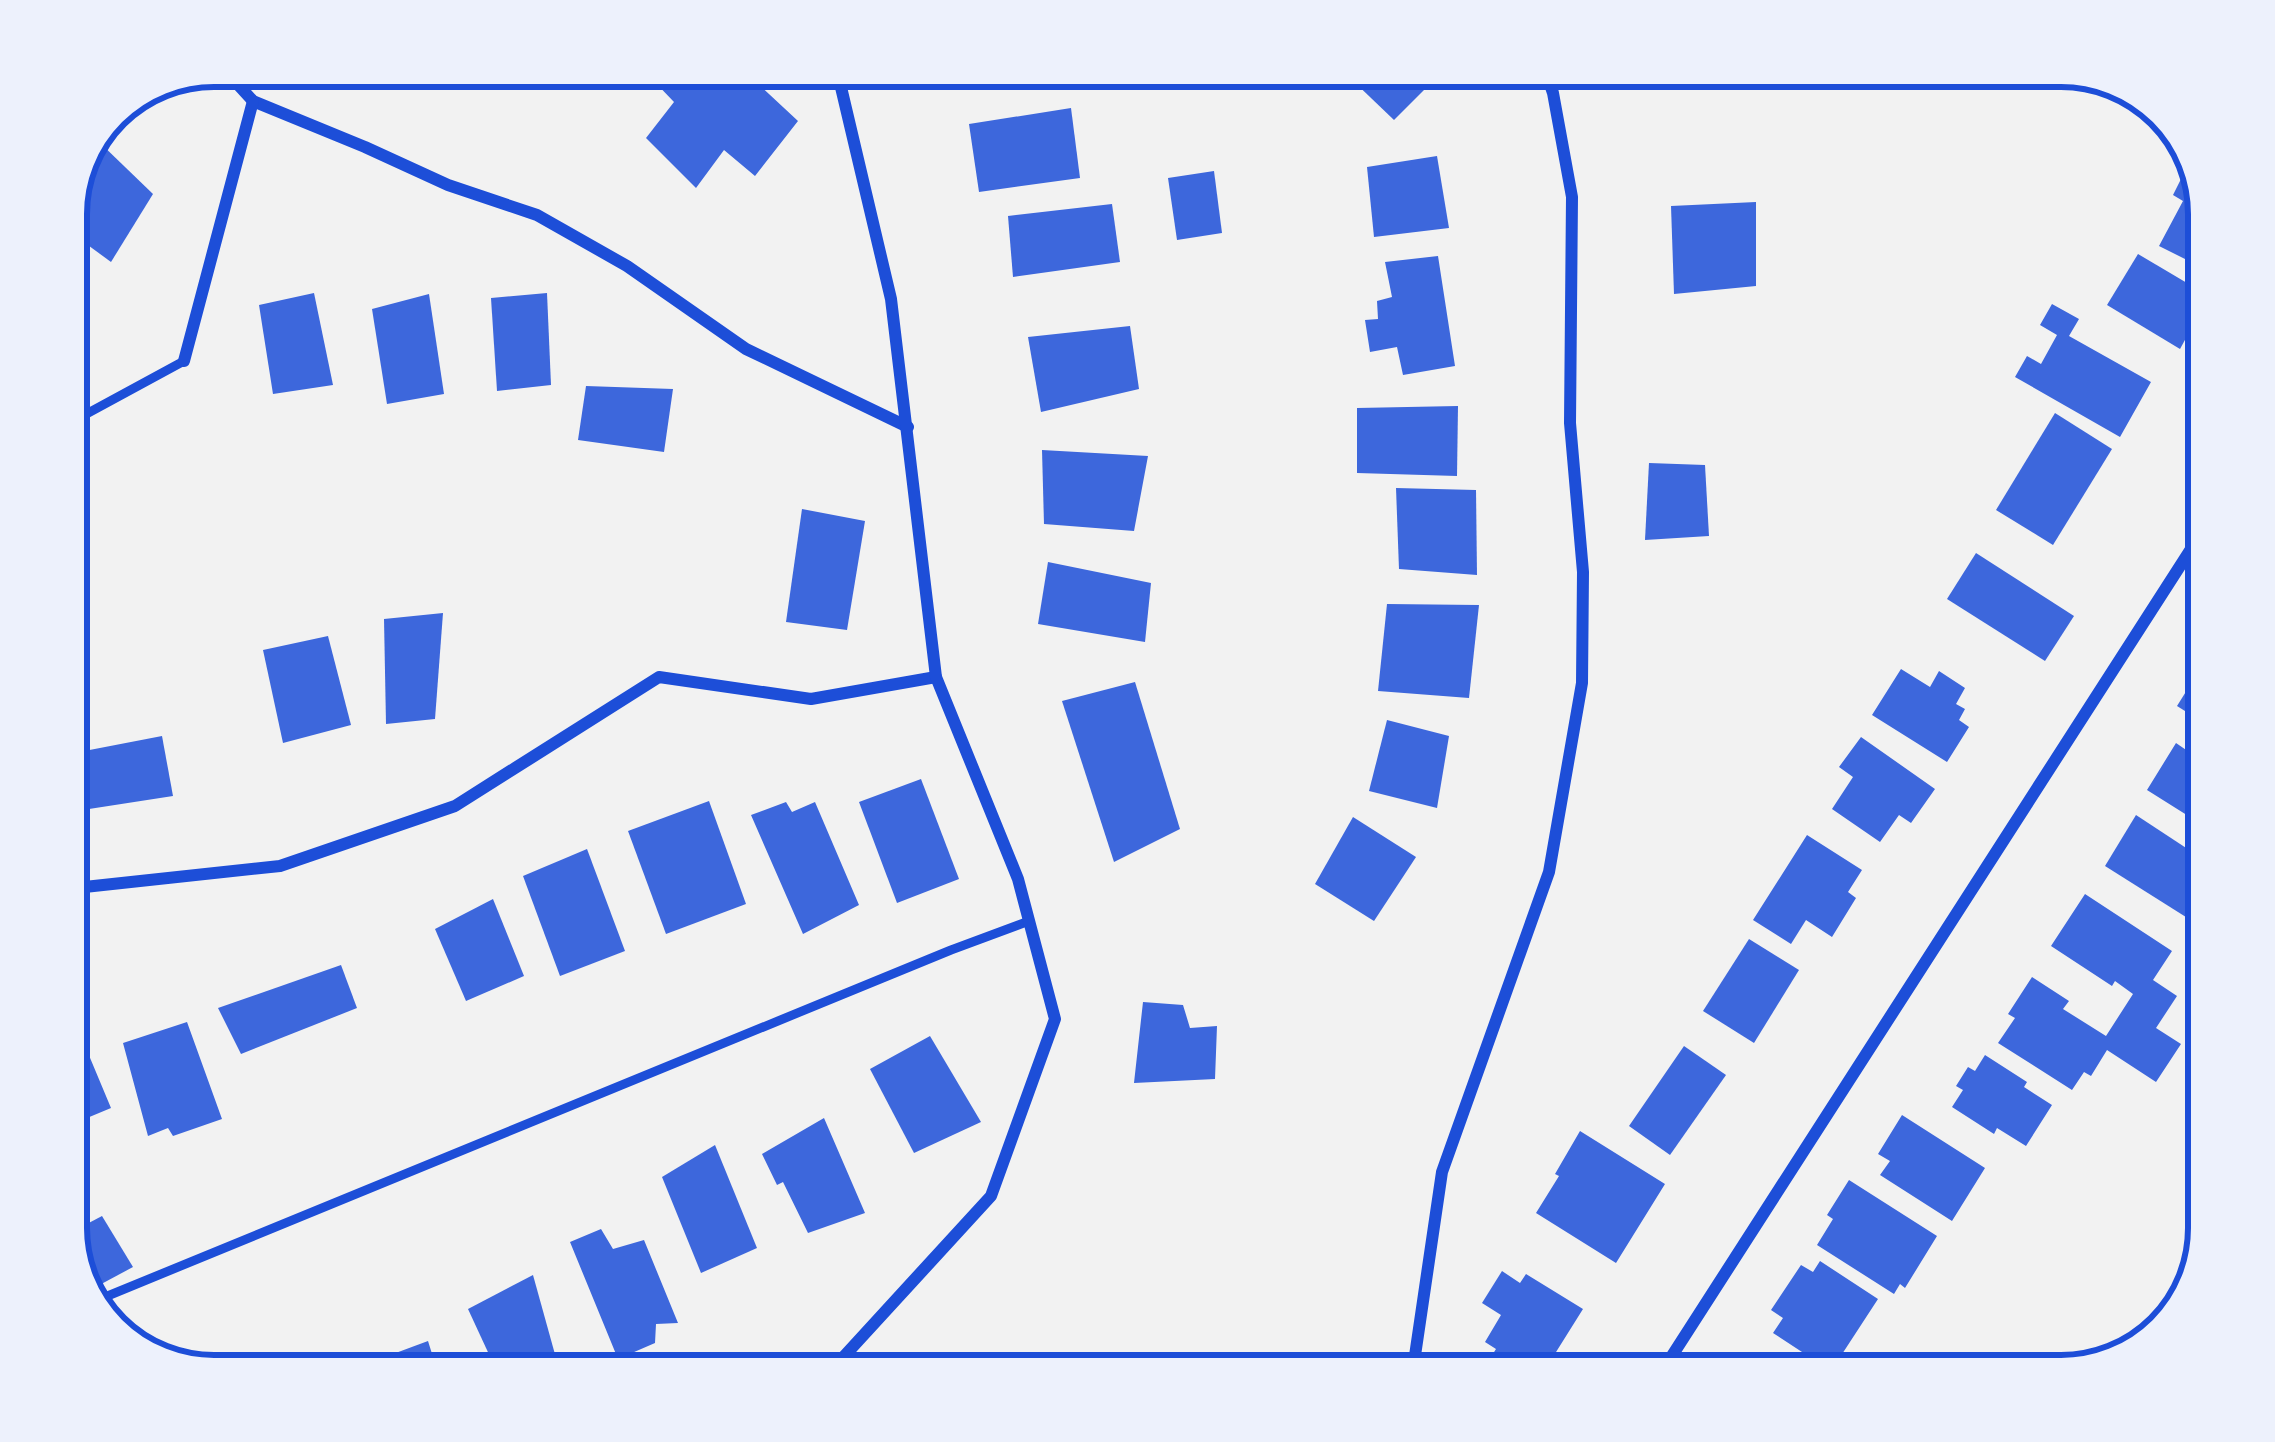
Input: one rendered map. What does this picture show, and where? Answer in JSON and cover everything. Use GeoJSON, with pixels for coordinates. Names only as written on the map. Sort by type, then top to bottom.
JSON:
{"type":"FeatureCollection","features":[{"type":"Feature","properties":{"kind":"street"},"geometry":{"type":"LineString","coordinates":[[240,87],[253,101],[448,185],[537,214],[627,266],[746,349],[908,428]]}},
{"type":"Feature","properties":{"kind":"street"},"geometry":{"type":"LineString","coordinates":[[841,87],[891,299],[936,677],[1018,879],[1054,1019],[992,1196],[845,1355]]}},
{"type":"Feature","properties":{"kind":"street"},"geometry":{"type":"LineString","coordinates":[[1415,1355],[1442,1172],[1549,872],[1582,683],[1583,572],[1570,423],[1572,197],[1551,87]]}},
{"type":"Feature","properties":{"kind":"street"},"geometry":{"type":"LineString","coordinates":[[184,361],[253,101]]}},
{"type":"Feature","properties":{"kind":"street"},"geometry":{"type":"LineString","coordinates":[[1672,1355],[2188,554]]}},
{"type":"Feature","properties":{"kind":"street"},"geometry":{"type":"LineString","coordinates":[[87,887],[280,866],[455,806],[658,677],[811,699],[936,677]]}},
{"type":"Feature","properties":{"kind":"lane"},"geometry":{"type":"LineString","coordinates":[[87,413],[184,361]]}},
{"type":"Feature","properties":{"kind":"lane"},"geometry":{"type":"LineString","coordinates":[[107,1296],[1028,921]]}},
{"type":"Feature","properties":{"kind":"building"},"geometry":{"type":"Polygon","coordinates":[[[660,87],[762,87],[798,121],[755,176],[724,150],[696,188],[646,138],[674,102],[660,87]]]}},
{"type":"Feature","properties":{"kind":"building"},"geometry":{"type":"Polygon","coordinates":[[[1360,87],[1427,87],[1394,120],[1360,87]]]}},
{"type":"Feature","properties":{"kind":"building"},"geometry":{"type":"Polygon","coordinates":[[[1071,108],[1080,178],[979,192],[969,124],[1071,108]]]}},
{"type":"Feature","properties":{"kind":"building"},"geometry":{"type":"Polygon","coordinates":[[[106,149],[153,194],[111,262],[87,244],[91,181],[106,149]]]}},
{"type":"Feature","properties":{"kind":"building"},"geometry":{"type":"Polygon","coordinates":[[[1437,156],[1449,228],[1374,237],[1367,167],[1437,156]]]}},
{"type":"Feature","properties":{"kind":"building"},"geometry":{"type":"Polygon","coordinates":[[[1214,171],[1222,233],[1177,240],[1168,178],[1214,171]]]}},
{"type":"Feature","properties":{"kind":"building"},"geometry":{"type":"Polygon","coordinates":[[[2182,176],[2188,206],[2188,260],[2159,246],[2183,201],[2173,195],[2182,176]]]}},
{"type":"Feature","properties":{"kind":"building"},"geometry":{"type":"Polygon","coordinates":[[[1756,202],[1756,286],[1674,294],[1671,206],[1756,202]]]}},
{"type":"Feature","properties":{"kind":"building"},"geometry":{"type":"Polygon","coordinates":[[[1112,204],[1120,262],[1013,277],[1008,216],[1112,204]]]}},
{"type":"Feature","properties":{"kind":"building"},"geometry":{"type":"Polygon","coordinates":[[[2138,254],[2188,284],[2188,334],[2180,349],[2107,305],[2138,254]]]}},
{"type":"Feature","properties":{"kind":"building"},"geometry":{"type":"Polygon","coordinates":[[[1438,256],[1455,366],[1403,375],[1397,347],[1370,352],[1365,320],[1378,319],[1377,301],[1392,297],[1385,262],[1438,256]]]}},
{"type":"Feature","properties":{"kind":"building"},"geometry":{"type":"Polygon","coordinates":[[[314,293],[333,385],[273,394],[259,305],[314,293]]]}},
{"type":"Feature","properties":{"kind":"building"},"geometry":{"type":"Polygon","coordinates":[[[547,293],[551,385],[497,391],[491,298],[547,293]]]}},
{"type":"Feature","properties":{"kind":"building"},"geometry":{"type":"Polygon","coordinates":[[[429,294],[444,394],[387,404],[372,309],[429,294]]]}},
{"type":"Feature","properties":{"kind":"building"},"geometry":{"type":"Polygon","coordinates":[[[2052,304],[2079,319],[2069,336],[2151,382],[2120,437],[2015,377],[2027,356],[2041,364],[2057,335],[2040,325],[2052,304]]]}},
{"type":"Feature","properties":{"kind":"building"},"geometry":{"type":"Polygon","coordinates":[[[1130,326],[1139,389],[1041,412],[1028,337],[1130,326]]]}},
{"type":"Feature","properties":{"kind":"building"},"geometry":{"type":"Polygon","coordinates":[[[586,386],[673,389],[664,452],[578,440],[586,386]]]}},
{"type":"Feature","properties":{"kind":"building"},"geometry":{"type":"Polygon","coordinates":[[[1458,406],[1457,476],[1357,473],[1357,408],[1458,406]]]}},
{"type":"Feature","properties":{"kind":"building"},"geometry":{"type":"Polygon","coordinates":[[[2055,413],[2112,449],[2053,545],[1996,510],[2055,413]]]}},
{"type":"Feature","properties":{"kind":"building"},"geometry":{"type":"Polygon","coordinates":[[[1042,450],[1148,456],[1134,531],[1044,524],[1042,450]]]}},
{"type":"Feature","properties":{"kind":"building"},"geometry":{"type":"Polygon","coordinates":[[[1649,463],[1705,465],[1709,536],[1645,540],[1649,463]]]}},
{"type":"Feature","properties":{"kind":"building"},"geometry":{"type":"Polygon","coordinates":[[[1396,488],[1476,490],[1477,575],[1399,569],[1396,488]]]}},
{"type":"Feature","properties":{"kind":"building"},"geometry":{"type":"Polygon","coordinates":[[[802,509],[865,521],[847,630],[786,622],[802,509]]]}},
{"type":"Feature","properties":{"kind":"building"},"geometry":{"type":"Polygon","coordinates":[[[1976,553],[2074,616],[2045,661],[1947,599],[1976,553]]]}},
{"type":"Feature","properties":{"kind":"building"},"geometry":{"type":"Polygon","coordinates":[[[1048,562],[1151,583],[1145,642],[1038,624],[1048,562]]]}},
{"type":"Feature","properties":{"kind":"building"},"geometry":{"type":"Polygon","coordinates":[[[1387,604],[1479,605],[1469,698],[1378,691],[1387,604]]]}},
{"type":"Feature","properties":{"kind":"building"},"geometry":{"type":"Polygon","coordinates":[[[443,613],[435,719],[386,724],[384,619],[443,613]]]}},
{"type":"Feature","properties":{"kind":"building"},"geometry":{"type":"Polygon","coordinates":[[[328,636],[351,725],[283,743],[263,650],[328,636]]]}},
{"type":"Feature","properties":{"kind":"building"},"geometry":{"type":"Polygon","coordinates":[[[1901,669],[1930,687],[1939,671],[1965,688],[1956,704],[1965,709],[1959,720],[1969,727],[1947,762],[1872,715],[1901,669]]]}},
{"type":"Feature","properties":{"kind":"building"},"geometry":{"type":"Polygon","coordinates":[[[1135,682],[1180,829],[1114,862],[1062,701],[1135,682]]]}},
{"type":"Feature","properties":{"kind":"building"},"geometry":{"type":"Polygon","coordinates":[[[2188,688],[2188,713],[2177,706],[2188,688]]]}},
{"type":"Feature","properties":{"kind":"building"},"geometry":{"type":"Polygon","coordinates":[[[1387,720],[1449,736],[1437,808],[1369,791],[1387,720]]]}},
{"type":"Feature","properties":{"kind":"building"},"geometry":{"type":"Polygon","coordinates":[[[162,736],[173,796],[89,809],[87,750],[162,736]]]}},
{"type":"Feature","properties":{"kind":"building"},"geometry":{"type":"Polygon","coordinates":[[[1861,737],[1935,789],[1911,823],[1899,815],[1880,842],[1832,809],[1853,777],[1839,767],[1861,737]]]}},
{"type":"Feature","properties":{"kind":"building"},"geometry":{"type":"Polygon","coordinates":[[[2176,743],[2188,751],[2188,816],[2147,790],[2176,743]]]}},
{"type":"Feature","properties":{"kind":"building"},"geometry":{"type":"Polygon","coordinates":[[[921,779],[959,879],[897,903],[859,802],[921,779]]]}},
{"type":"Feature","properties":{"kind":"building"},"geometry":{"type":"Polygon","coordinates":[[[709,801],[746,904],[666,934],[628,831],[709,801]]]}},
{"type":"Feature","properties":{"kind":"building"},"geometry":{"type":"Polygon","coordinates":[[[786,802],[792,812],[815,802],[859,905],[803,934],[751,815],[786,802]]]}},
{"type":"Feature","properties":{"kind":"building"},"geometry":{"type":"Polygon","coordinates":[[[2136,815],[2188,849],[2188,918],[2105,866],[2136,815]]]}},
{"type":"Feature","properties":{"kind":"building"},"geometry":{"type":"Polygon","coordinates":[[[1353,817],[1416,857],[1374,921],[1315,884],[1353,817]]]}},
{"type":"Feature","properties":{"kind":"building"},"geometry":{"type":"Polygon","coordinates":[[[1807,835],[1862,870],[1848,892],[1856,898],[1832,937],[1806,920],[1791,944],[1753,920],[1807,835]]]}},
{"type":"Feature","properties":{"kind":"building"},"geometry":{"type":"Polygon","coordinates":[[[587,849],[625,951],[560,976],[523,876],[587,849]]]}},
{"type":"Feature","properties":{"kind":"building"},"geometry":{"type":"Polygon","coordinates":[[[2085,894],[2172,951],[2153,980],[2177,996],[2156,1028],[2181,1044],[2156,1082],[2107,1050],[2091,1076],[2084,1072],[2072,1090],[1998,1043],[2015,1018],[2008,1014],[2032,977],[2069,1001],[2063,1009],[2106,1036],[2133,994],[2115,981],[2112,986],[2051,946],[2085,894]]]}},
{"type":"Feature","properties":{"kind":"building"},"geometry":{"type":"Polygon","coordinates":[[[493,899],[524,976],[466,1001],[435,929],[493,899]]]}},
{"type":"Feature","properties":{"kind":"building"},"geometry":{"type":"Polygon","coordinates":[[[1749,939],[1799,970],[1754,1043],[1703,1011],[1749,939]]]}},
{"type":"Feature","properties":{"kind":"building"},"geometry":{"type":"Polygon","coordinates":[[[341,965],[357,1008],[241,1054],[218,1008],[341,965]]]}},
{"type":"Feature","properties":{"kind":"building"},"geometry":{"type":"Polygon","coordinates":[[[1143,1002],[1183,1005],[1190,1028],[1217,1026],[1215,1079],[1134,1083],[1143,1002]]]}},
{"type":"Feature","properties":{"kind":"building"},"geometry":{"type":"Polygon","coordinates":[[[187,1022],[222,1119],[173,1136],[168,1128],[148,1136],[123,1043],[187,1022]]]}},
{"type":"Feature","properties":{"kind":"building"},"geometry":{"type":"Polygon","coordinates":[[[930,1036],[981,1122],[914,1153],[870,1069],[930,1036]]]}},
{"type":"Feature","properties":{"kind":"building"},"geometry":{"type":"Polygon","coordinates":[[[1684,1046],[1726,1075],[1670,1155],[1629,1126],[1684,1046]]]}},
{"type":"Feature","properties":{"kind":"building"},"geometry":{"type":"Polygon","coordinates":[[[87,1053],[111,1108],[87,1118],[87,1053]]]}},
{"type":"Feature","properties":{"kind":"building"},"geometry":{"type":"Polygon","coordinates":[[[1985,1055],[2052,1105],[2026,1146],[1997,1128],[1994,1134],[1952,1107],[1963,1090],[1956,1086],[1968,1067],[1975,1071],[1985,1055]]]}},
{"type":"Feature","properties":{"kind":"building"},"geometry":{"type":"Polygon","coordinates":[[[1902,1115],[1985,1168],[1952,1221],[1880,1175],[1890,1161],[1878,1154],[1902,1115]]]}},
{"type":"Feature","properties":{"kind":"building"},"geometry":{"type":"Polygon","coordinates":[[[824,1118],[865,1213],[808,1233],[783,1182],[777,1185],[762,1154],[824,1118]]]}},
{"type":"Feature","properties":{"kind":"building"},"geometry":{"type":"Polygon","coordinates":[[[1580,1131],[1665,1184],[1616,1263],[1536,1213],[1580,1131]]]}},
{"type":"Feature","properties":{"kind":"building"},"geometry":{"type":"Polygon","coordinates":[[[715,1145],[757,1248],[701,1273],[662,1177],[715,1145]]]}},
{"type":"Feature","properties":{"kind":"building"},"geometry":{"type":"Polygon","coordinates":[[[1849,1180],[1937,1236],[1905,1288],[1900,1284],[1894,1294],[1817,1245],[1833,1219],[1827,1215],[1849,1180]]]}},
{"type":"Feature","properties":{"kind":"building"},"geometry":{"type":"Polygon","coordinates":[[[102,1216],[133,1267],[100,1285],[89,1253],[87,1224],[102,1216]]]}},
{"type":"Feature","properties":{"kind":"building"},"geometry":{"type":"Polygon","coordinates":[[[601,1229],[613,1249],[644,1240],[678,1323],[656,1324],[655,1343],[616,1355],[570,1242],[601,1229]]]}},
{"type":"Feature","properties":{"kind":"building"},"geometry":{"type":"Polygon","coordinates":[[[1820,1261],[1878,1299],[1841,1355],[1807,1355],[1773,1333],[1783,1318],[1771,1310],[1801,1265],[1813,1272],[1820,1261]]]}},
{"type":"Feature","properties":{"kind":"building"},"geometry":{"type":"Polygon","coordinates":[[[1502,1271],[1520,1283],[1526,1274],[1583,1309],[1554,1355],[1492,1355],[1496,1349],[1485,1342],[1501,1315],[1482,1303],[1502,1271]]]}},
{"type":"Feature","properties":{"kind":"building"},"geometry":{"type":"Polygon","coordinates":[[[533,1275],[555,1355],[489,1355],[468,1309],[533,1275]]]}},
{"type":"Feature","properties":{"kind":"building"},"geometry":{"type":"Polygon","coordinates":[[[428,1341],[432,1355],[390,1355],[428,1341]]]}}]}
